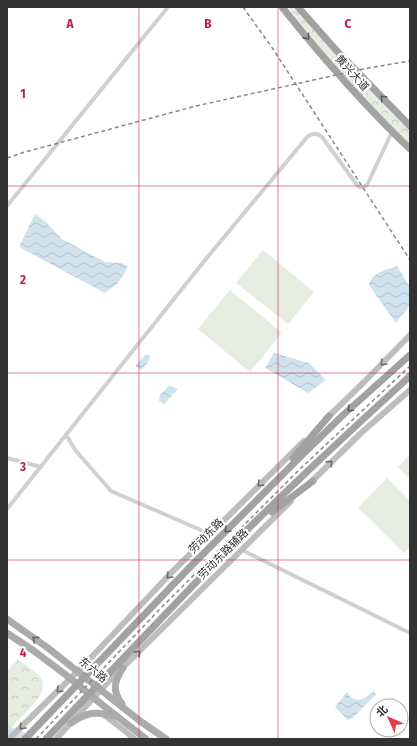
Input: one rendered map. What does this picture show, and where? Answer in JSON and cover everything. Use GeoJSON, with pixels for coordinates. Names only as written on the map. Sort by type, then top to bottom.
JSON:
{"type":"FeatureCollection","features":[{"type":"Feature","properties":{"kind":"highway","name":"黄兴大道"},"geometry":{"type":"LineString","coordinates":[[282,7],[317,50],[392,132],[410,149]]}},
{"type":"Feature","properties":{"kind":"highway","name":"黄兴大道"},"geometry":{"type":"LineString","coordinates":[[298,7],[336,50],[410,126]]}},
{"type":"Feature","properties":{"kind":"highway","name":"劳动东路"},"geometry":{"type":"LineString","coordinates":[[25,739],[244,513],[342,416],[410,355]]}},
{"type":"Feature","properties":{"kind":"highway"},"geometry":{"type":"LineString","coordinates":[[46,739],[152,628],[299,479],[410,376]]}},
{"type":"Feature","properties":{"kind":"highway"},"geometry":{"type":"LineString","coordinates":[[244,513],[329,416]]}},
{"type":"Feature","properties":{"kind":"highway"},"geometry":{"type":"LineString","coordinates":[[225,553],[276,508],[312,481]]}},
{"type":"Feature","properties":{"kind":"main road"},"geometry":{"type":"LineString","coordinates":[[10,739],[210,534],[410,335]]}},
{"type":"Feature","properties":{"kind":"main road","name":"劳动东路辅路"},"geometry":{"type":"LineString","coordinates":[[56,739],[101,690],[360,433],[410,390]]}},
{"type":"Feature","properties":{"kind":"main road","name":"东六路"},"geometry":{"type":"LineString","coordinates":[[7,619],[78,671],[127,711],[166,739]]}},
{"type":"Feature","properties":{"kind":"main road","name":"东六路"},"geometry":{"type":"LineString","coordinates":[[7,633],[70,678],[146,739]]}},
{"type":"Feature","properties":{"kind":"main road"},"geometry":{"type":"LineString","coordinates":[[123,668],[117,678],[115,688],[120,702],[127,711]]}},
{"type":"Feature","properties":{"kind":"main road"},"geometry":{"type":"LineString","coordinates":[[71,723],[82,716],[92,713],[113,716],[120,719]]}},
{"type":"Feature","properties":{"kind":"main road"},"geometry":{"type":"LineString","coordinates":[[103,714],[135,739]]}},
{"type":"Feature","properties":{"kind":"street"},"geometry":{"type":"LineString","coordinates":[[7,206],[168,7]]}},
{"type":"Feature","properties":{"kind":"street"},"geometry":{"type":"LineString","coordinates":[[7,509],[201,266],[308,136],[314,134],[320,135],[357,185],[365,187],[392,132]]}},
{"type":"Feature","properties":{"kind":"street"},"geometry":{"type":"LineString","coordinates":[[66,435],[76,451],[111,491],[210,534]]}},
{"type":"Feature","properties":{"kind":"street"},"geometry":{"type":"LineString","coordinates":[[7,458],[41,467]]}},
{"type":"Feature","properties":{"kind":"street"},"geometry":{"type":"LineString","coordinates":[[242,550],[410,633]]}},
{"type":"Feature","properties":{"kind":"green space"},"geometry":{"type":"Polygon","coordinates":[[[288,7],[293,7],[410,131],[410,144],[377,112],[346,78],[288,7]]]}},
{"type":"Feature","properties":{"kind":"green space"},"geometry":{"type":"Polygon","coordinates":[[[263,250],[314,292],[288,324],[236,283],[263,250]]]}},
{"type":"Feature","properties":{"kind":"green space"},"geometry":{"type":"Polygon","coordinates":[[[230,290],[282,333],[250,372],[198,329],[230,290]]]}},
{"type":"Feature","properties":{"kind":"green space"},"geometry":{"type":"Polygon","coordinates":[[[410,454],[410,479],[398,467],[410,454]]]}},
{"type":"Feature","properties":{"kind":"green space"},"geometry":{"type":"Polygon","coordinates":[[[387,478],[410,501],[410,547],[404,553],[358,508],[387,478]]]}},
{"type":"Feature","properties":{"kind":"green space"},"geometry":{"type":"Polygon","coordinates":[[[18,659],[40,676],[43,685],[40,695],[7,732],[7,671],[18,659]]]}},
{"type":"Feature","properties":{"kind":"water"},"geometry":{"type":"Polygon","coordinates":[[[35,214],[46,222],[62,239],[105,262],[122,263],[128,267],[118,283],[105,293],[19,247],[35,214]]]}},
{"type":"Feature","properties":{"kind":"water"},"geometry":{"type":"Polygon","coordinates":[[[397,266],[410,287],[410,305],[396,323],[369,285],[370,281],[376,275],[397,266]]]}},
{"type":"Feature","properties":{"kind":"water"},"geometry":{"type":"Polygon","coordinates":[[[274,353],[309,363],[326,380],[308,393],[265,368],[274,353]]]}},
{"type":"Feature","properties":{"kind":"water"},"geometry":{"type":"Polygon","coordinates":[[[145,355],[150,355],[150,357],[141,370],[135,366],[145,355]]]}},
{"type":"Feature","properties":{"kind":"water"},"geometry":{"type":"Polygon","coordinates":[[[169,386],[178,389],[164,404],[159,401],[160,395],[169,386]]]}},
{"type":"Feature","properties":{"kind":"water"},"geometry":{"type":"Polygon","coordinates":[[[374,691],[376,694],[372,698],[369,698],[369,701],[353,718],[348,720],[335,707],[347,692],[351,698],[358,700],[374,691]]]}},
{"type":"Feature","properties":{"kind":"waterway"},"geometry":{"type":"LineString","coordinates":[[7,730],[29,739]]}},
{"type":"Feature","properties":{"kind":"railway"},"geometry":{"type":"LineString","coordinates":[[243,7],[273,49],[410,260]]}},
{"type":"Feature","properties":{"kind":"railway"},"geometry":{"type":"LineString","coordinates":[[7,158],[196,106],[368,68],[410,61]]}},
{"type":"Feature","properties":{"kind":"railway"},"geometry":{"type":"LineString","coordinates":[[36,739],[159,610],[300,469],[410,366]]}}]}
